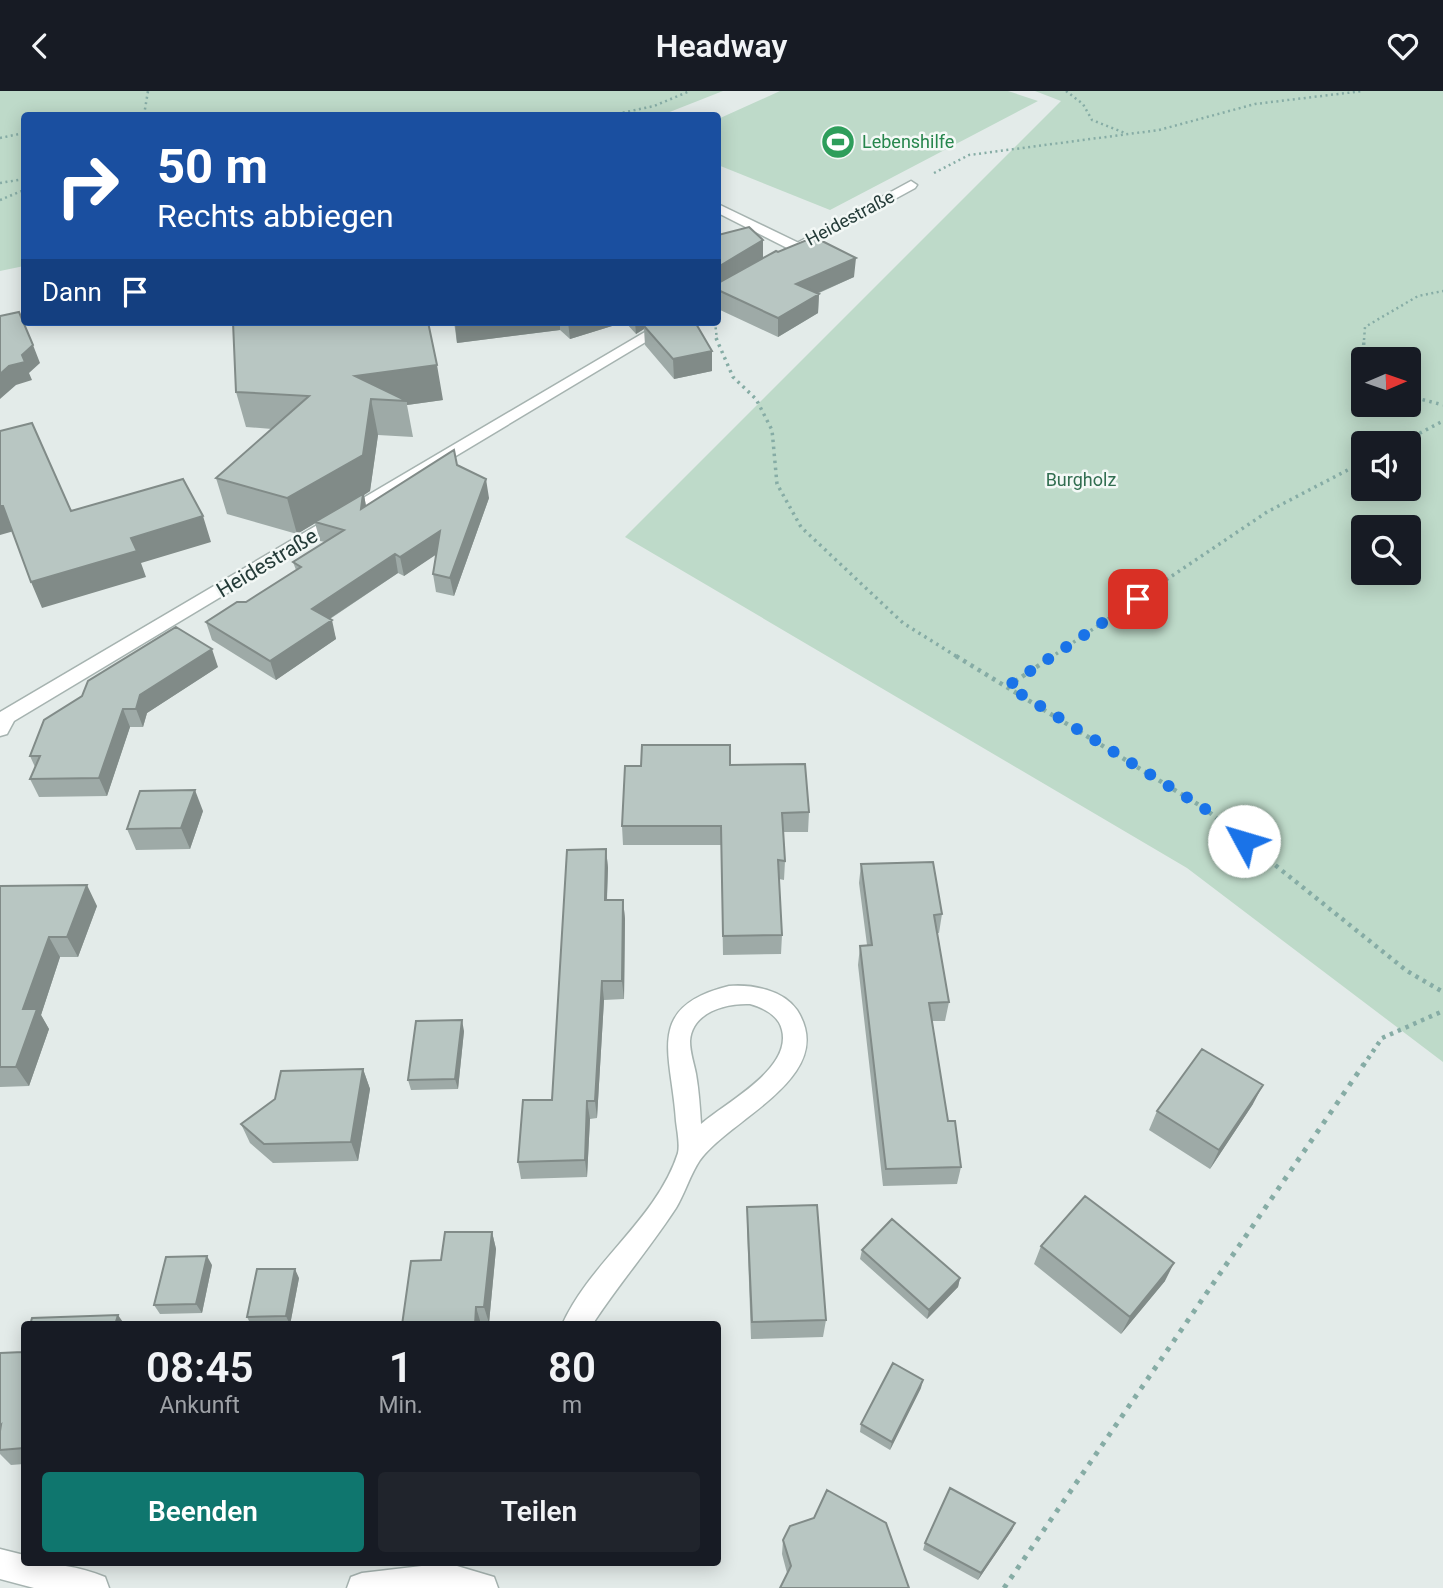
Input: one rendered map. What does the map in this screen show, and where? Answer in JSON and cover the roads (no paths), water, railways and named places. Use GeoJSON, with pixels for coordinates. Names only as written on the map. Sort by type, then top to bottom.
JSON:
{"type":"FeatureCollection","features":[{"type":"Feature","properties":{"kind":"street","name":"Heidestraße"},"geometry":{"type":"LineString","coordinates":[[774,261],[911,185]]}},
{"type":"Feature","properties":{"kind":"street"},"geometry":{"type":"LineString","coordinates":[[721,210],[796,247]]}},
{"type":"Feature","properties":{"kind":"street","name":"Heidestraße"},"geometry":{"type":"LineString","coordinates":[[2,721],[665,326]]}},
{"type":"Feature","properties":{"kind":"street"},"geometry":{"type":"LineString","coordinates":[[579,1321],[600,1287],[665,1202],[691,1153],[731,1111],[783,1072],[794,1055],[796,1038],[791,1020],[768,1000],[747,995],[726,995],[709,1001],[680,1029],[678,1049],[684,1074],[691,1153]]}},
{"type":"Feature","properties":{"kind":"street"},"geometry":{"type":"LineString","coordinates":[[0,1564],[94,1588]]}},
{"type":"Feature","properties":{"kind":"street"},"geometry":{"type":"LineString","coordinates":[[362,1588],[448,1576],[483,1588]]}},
{"type":"Feature","properties":{"kind":"place","name":"Lebenshilfe"},"geometry":{"type":"Point","coordinates":[838,142]}},
{"type":"Feature","properties":{"kind":"park label","name":"Burgholz"},"geometry":{"type":"Point","coordinates":[1081,480]}}]}
